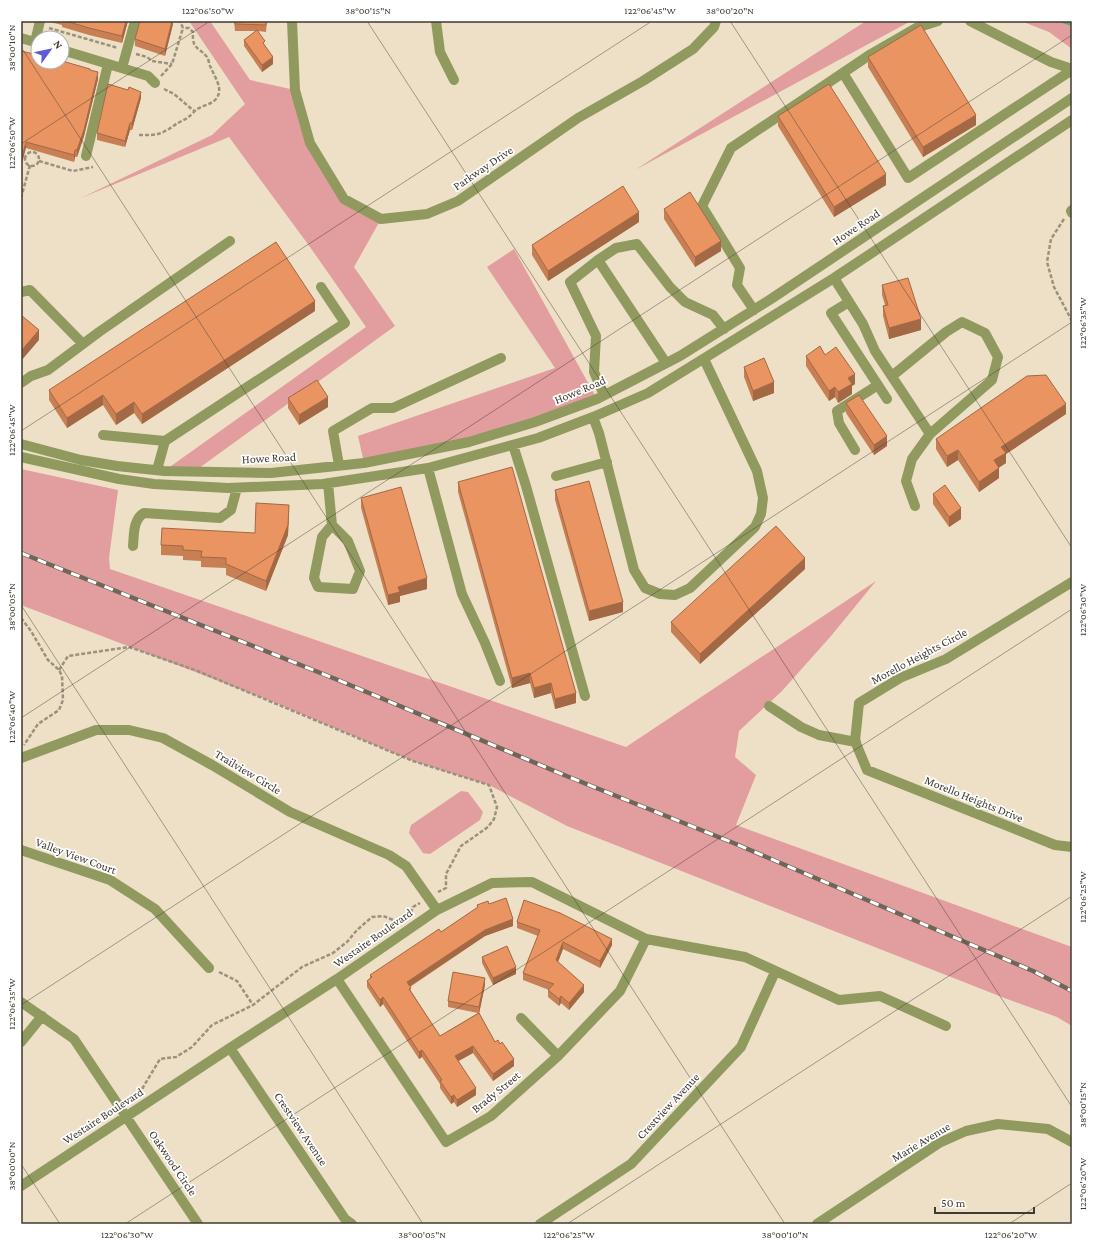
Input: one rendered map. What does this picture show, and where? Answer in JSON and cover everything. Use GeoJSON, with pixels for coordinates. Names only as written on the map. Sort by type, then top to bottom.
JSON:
{"type":"FeatureCollection","features":[{"type":"Feature","properties":{"kind":"street"},"geometry":{"type":"LineString","coordinates":[[122,68],[135,21]]}},
{"type":"Feature","properties":{"kind":"street","name":"Parkway Drive"},"geometry":{"type":"LineString","coordinates":[[292,21],[295,90],[310,143],[344,199],[381,219],[427,214],[458,201],[578,118],[643,81],[693,49],[714,27],[716,21]]}},
{"type":"Feature","properties":{"kind":"street"},"geometry":{"type":"LineString","coordinates":[[436,21],[440,52],[454,80]]}},
{"type":"Feature","properties":{"kind":"street"},"geometry":{"type":"LineString","coordinates":[[754,310],[737,285],[740,268],[702,206],[731,148],[871,54],[916,28],[938,21]]}},
{"type":"Feature","properties":{"kind":"street"},"geometry":{"type":"LineString","coordinates":[[970,21],[1051,62],[1072,70]]}},
{"type":"Feature","properties":{"kind":"street"},"geometry":{"type":"LineString","coordinates":[[70,52],[148,76],[155,84]]}},
{"type":"Feature","properties":{"kind":"street"},"geometry":{"type":"LineString","coordinates":[[86,156],[108,64]]}},
{"type":"Feature","properties":{"kind":"street"},"geometry":{"type":"LineString","coordinates":[[843,73],[908,178],[1072,70]]}},
{"type":"Feature","properties":{"kind":"street","name":"Howe Road"},"geometry":{"type":"LineString","coordinates":[[21,444],[81,460],[116,466],[157,470],[271,473],[364,463],[469,442],[536,422],[604,395],[666,363],[724,329],[1072,98]]}},
{"type":"Feature","properties":{"kind":"street"},"geometry":{"type":"LineString","coordinates":[[21,457],[119,479],[154,484],[237,488],[328,483],[428,468],[538,438],[593,417],[648,393],[834,278],[1072,120]]}},
{"type":"Feature","properties":{"kind":"street"},"geometry":{"type":"LineString","coordinates":[[21,383],[31,376],[48,370],[230,241]]}},
{"type":"Feature","properties":{"kind":"street"},"geometry":{"type":"LineString","coordinates":[[604,395],[594,372],[596,336],[570,282],[616,248],[637,244],[670,287],[685,302],[713,315],[724,329]]}},
{"type":"Feature","properties":{"kind":"street"},"geometry":{"type":"LineString","coordinates":[[598,260],[666,363]]}},
{"type":"Feature","properties":{"kind":"street"},"geometry":{"type":"LineString","coordinates":[[834,278],[863,324],[875,351],[930,434]]}},
{"type":"Feature","properties":{"kind":"street"},"geometry":{"type":"LineString","coordinates":[[102,435],[165,441],[345,323],[321,287]]}},
{"type":"Feature","properties":{"kind":"street"},"geometry":{"type":"LineString","coordinates":[[21,292],[30,290],[83,344]]}},
{"type":"Feature","properties":{"kind":"street"},"geometry":{"type":"LineString","coordinates":[[849,302],[831,313],[887,399]]}},
{"type":"Feature","properties":{"kind":"street"},"geometry":{"type":"LineString","coordinates":[[892,376],[946,332],[962,322],[985,333],[998,357],[992,380],[930,434],[912,459],[906,481],[915,506]]}},
{"type":"Feature","properties":{"kind":"street"},"geometry":{"type":"LineString","coordinates":[[338,465],[333,431],[372,408],[393,408],[501,358]]}},
{"type":"Feature","properties":{"kind":"street"},"geometry":{"type":"LineString","coordinates":[[593,417],[599,434],[634,570],[645,588],[660,594],[675,595],[690,588],[755,527],[761,514],[763,498],[757,471],[704,359]]}},
{"type":"Feature","properties":{"kind":"street"},"geometry":{"type":"LineString","coordinates":[[855,450],[839,423],[837,411],[878,385]]}},
{"type":"Feature","properties":{"kind":"street"},"geometry":{"type":"LineString","coordinates":[[157,470],[165,441]]}},
{"type":"Feature","properties":{"kind":"street"},"geometry":{"type":"LineString","coordinates":[[513,445],[585,696]]}},
{"type":"Feature","properties":{"kind":"street"},"geometry":{"type":"LineString","coordinates":[[556,476],[606,462]]}},
{"type":"Feature","properties":{"kind":"street"},"geometry":{"type":"LineString","coordinates":[[428,468],[462,594],[500,681]]}},
{"type":"Feature","properties":{"kind":"street"},"geometry":{"type":"LineString","coordinates":[[328,483],[332,525],[348,541],[360,571],[353,589],[318,588],[314,578],[322,537],[332,525]]}},
{"type":"Feature","properties":{"kind":"street"},"geometry":{"type":"LineString","coordinates":[[132,546],[136,522],[139,516],[144,513],[220,518],[231,510],[237,488]]}},
{"type":"Feature","properties":{"kind":"street","name":"Morello Heights Circle"},"geometry":{"type":"LineString","coordinates":[[867,770],[856,742],[859,703],[900,678],[946,659],[1072,582]]}},
{"type":"Feature","properties":{"kind":"street"},"geometry":{"type":"LineString","coordinates":[[769,706],[801,727],[819,735],[856,742]]}},
{"type":"Feature","properties":{"kind":"street","name":"Trailview Circle"},"geometry":{"type":"LineString","coordinates":[[21,758],[96,730],[129,730],[163,738],[212,765],[290,812],[389,855],[406,866],[437,910]]}},
{"type":"Feature","properties":{"kind":"street","name":"Morello Heights Drive"},"geometry":{"type":"LineString","coordinates":[[867,770],[1055,845],[1072,847]]}},
{"type":"Feature","properties":{"kind":"street","name":"Valley View Court"},"geometry":{"type":"LineString","coordinates":[[21,850],[110,880],[155,909],[209,968]]}},
{"type":"Feature","properties":{"kind":"street","name":"Westaire Boulevard"},"geometry":{"type":"LineString","coordinates":[[21,1186],[337,979],[437,910],[492,883],[532,882],[646,939],[745,957],[775,972],[840,1000],[880,996],[946,1026]]}},
{"type":"Feature","properties":{"kind":"street","name":"Brady Street"},"geometry":{"type":"LineString","coordinates":[[337,979],[446,1142],[491,1116],[558,1056],[620,991],[646,939]]}},
{"type":"Feature","properties":{"kind":"street","name":"Crestview Avenue"},"geometry":{"type":"LineString","coordinates":[[540,1224],[631,1164],[741,1047],[775,972]]}},
{"type":"Feature","properties":{"kind":"street"},"geometry":{"type":"LineString","coordinates":[[21,1002],[74,1039],[126,1117]]}},
{"type":"Feature","properties":{"kind":"street"},"geometry":{"type":"LineString","coordinates":[[21,1042],[42,1016]]}},
{"type":"Feature","properties":{"kind":"street"},"geometry":{"type":"LineString","coordinates":[[521,1018],[558,1056]]}},
{"type":"Feature","properties":{"kind":"street","name":"Crestview Avenue"},"geometry":{"type":"LineString","coordinates":[[230,1048],[346,1219],[352,1224]]}},
{"type":"Feature","properties":{"kind":"street","name":"Oakwood Circle"},"geometry":{"type":"LineString","coordinates":[[126,1117],[198,1224]]}},
{"type":"Feature","properties":{"kind":"street","name":"Marie Avenue"},"geometry":{"type":"LineString","coordinates":[[817,1224],[939,1143],[966,1130],[998,1124],[1048,1129],[1072,1142]]}},
{"type":"Feature","properties":{"kind":"path"},"geometry":{"type":"LineString","coordinates":[[180,21],[183,28],[172,64],[155,84],[174,94],[194,111]]}},
{"type":"Feature","properties":{"kind":"path"},"geometry":{"type":"LineString","coordinates":[[40,23],[147,57],[152,61],[172,64]]}},
{"type":"Feature","properties":{"kind":"path"},"geometry":{"type":"LineString","coordinates":[[139,135],[154,136],[164,133],[177,123],[187,120],[196,108],[211,103],[217,98],[220,91],[208,58],[194,46],[192,39],[193,32],[189,28],[183,28]]}},
{"type":"Feature","properties":{"kind":"path"},"geometry":{"type":"LineString","coordinates":[[77,54],[83,32]]}},
{"type":"Feature","properties":{"kind":"path"},"geometry":{"type":"LineString","coordinates":[[26,158],[28,154],[34,152],[38,155],[39,161]]}},
{"type":"Feature","properties":{"kind":"path"},"geometry":{"type":"LineString","coordinates":[[21,157],[26,158]]}},
{"type":"Feature","properties":{"kind":"path"},"geometry":{"type":"LineString","coordinates":[[26,158],[26,162],[34,166],[39,161]]}},
{"type":"Feature","properties":{"kind":"path"},"geometry":{"type":"LineString","coordinates":[[39,161],[73,170],[94,167]]}},
{"type":"Feature","properties":{"kind":"path"},"geometry":{"type":"LineString","coordinates":[[21,198],[30,165]]}},
{"type":"Feature","properties":{"kind":"path"},"geometry":{"type":"LineString","coordinates":[[1072,212],[1051,239],[1047,262],[1054,287],[1072,321]]}},
{"type":"Feature","properties":{"kind":"path"},"geometry":{"type":"LineString","coordinates":[[21,618],[31,631],[48,660],[59,670],[62,676],[63,700],[59,710],[38,724],[28,737],[24,746]]}},
{"type":"Feature","properties":{"kind":"path"},"geometry":{"type":"LineString","coordinates":[[59,670],[68,656],[129,647],[195,670],[414,761],[488,785],[497,807],[494,819],[488,826],[461,846],[446,874],[446,888],[428,897],[413,907],[411,912],[396,921],[383,916],[372,917],[357,930],[347,942],[333,953],[302,967],[253,1005],[212,1025],[192,1047],[176,1057],[160,1058],[137,1098]]}},
{"type":"Feature","properties":{"kind":"path"},"geometry":{"type":"LineString","coordinates":[[209,968],[236,981],[253,1005]]}},
{"type":"Feature","properties":{"kind":"shaded area"},"geometry":{"type":"Polygon","coordinates":[[[189,21],[210,21],[250,80],[295,90],[310,143],[344,199],[381,219],[354,267],[395,326],[195,471],[164,471],[366,327],[310,247],[229,137],[81,198],[212,135],[245,104],[189,21]]]}},
{"type":"Feature","properties":{"kind":"shaded area"},"geometry":{"type":"Polygon","coordinates":[[[866,21],[911,21],[635,170],[866,21]]]}},
{"type":"Feature","properties":{"kind":"shaded area"},"geometry":{"type":"Polygon","coordinates":[[[1021,21],[1072,21],[1072,49],[1049,32],[1021,21]]]}},
{"type":"Feature","properties":{"kind":"shaded area"},"geometry":{"type":"Polygon","coordinates":[[[514,249],[597,399],[535,422],[364,463],[358,436],[555,368],[487,267],[514,249]]]}},
{"type":"Feature","properties":{"kind":"shaded area"},"geometry":{"type":"Polygon","coordinates":[[[21,469],[118,490],[109,558],[110,569],[626,747],[876,581],[831,636],[782,691],[739,731],[735,757],[756,775],[736,825],[1072,947],[1072,1026],[1057,1017],[1007,999],[567,826],[489,785],[413,761],[266,699],[21,605],[21,469]]]}},
{"type":"Feature","properties":{"kind":"shaded area"},"geometry":{"type":"Polygon","coordinates":[[[461,791],[468,792],[483,812],[480,820],[430,854],[423,853],[409,833],[411,825],[461,791]]]}},
{"type":"Feature","properties":{"kind":"building"},"geometry":{"type":"Polygon","coordinates":[[[66,21],[126,21],[122,36],[66,21]]]}},
{"type":"Feature","properties":{"kind":"building"},"geometry":{"type":"Polygon","coordinates":[[[140,21],[172,21],[165,49],[135,39],[140,21]]]}},
{"type":"Feature","properties":{"kind":"building"},"geometry":{"type":"Polygon","coordinates":[[[234,21],[266,21],[266,25],[235,24],[234,21]]]}},
{"type":"Feature","properties":{"kind":"building"},"geometry":{"type":"Polygon","coordinates":[[[921,25],[976,115],[923,147],[868,57],[921,25]]]}},
{"type":"Feature","properties":{"kind":"building"},"geometry":{"type":"Polygon","coordinates":[[[257,30],[265,41],[263,43],[273,57],[262,65],[244,40],[257,30]]]}},
{"type":"Feature","properties":{"kind":"building"},"geometry":{"type":"Polygon","coordinates":[[[21,51],[30,53],[30,70],[70,70],[70,63],[98,72],[84,130],[74,155],[26,142],[21,160],[21,51]]]}},
{"type":"Feature","properties":{"kind":"building"},"geometry":{"type":"Polygon","coordinates":[[[108,84],[128,90],[129,87],[141,92],[125,141],[97,133],[108,84]]]}},
{"type":"Feature","properties":{"kind":"building"},"geometry":{"type":"Polygon","coordinates":[[[829,84],[886,174],[834,207],[778,116],[829,84]]]}},
{"type":"Feature","properties":{"kind":"building"},"geometry":{"type":"Polygon","coordinates":[[[623,186],[639,212],[548,271],[532,245],[623,186]]]}},
{"type":"Feature","properties":{"kind":"building"},"geometry":{"type":"Polygon","coordinates":[[[690,192],[721,241],[695,257],[664,209],[690,192]]]}},
{"type":"Feature","properties":{"kind":"building"},"geometry":{"type":"Polygon","coordinates":[[[276,242],[315,301],[142,414],[134,402],[116,414],[103,395],[67,418],[49,390],[276,242]]]}},
{"type":"Feature","properties":{"kind":"building"},"geometry":{"type":"Polygon","coordinates":[[[908,278],[921,319],[889,328],[883,306],[888,305],[882,285],[908,278]]]}},
{"type":"Feature","properties":{"kind":"building"},"geometry":{"type":"Polygon","coordinates":[[[21,315],[39,330],[21,351],[21,315]]]}},
{"type":"Feature","properties":{"kind":"building"},"geometry":{"type":"Polygon","coordinates":[[[820,346],[825,355],[836,347],[855,374],[848,378],[852,384],[838,392],[835,387],[829,391],[806,356],[820,346]]]}},
{"type":"Feature","properties":{"kind":"building"},"geometry":{"type":"Polygon","coordinates":[[[764,358],[774,382],[753,391],[744,367],[764,358]]]}},
{"type":"Feature","properties":{"kind":"building"},"geometry":{"type":"Polygon","coordinates":[[[1046,375],[1066,404],[1001,447],[1006,453],[994,460],[999,468],[979,482],[958,450],[947,456],[936,439],[1027,376],[1046,375]]]}},
{"type":"Feature","properties":{"kind":"building"},"geometry":{"type":"Polygon","coordinates":[[[317,380],[328,397],[299,415],[288,398],[317,380]]]}},
{"type":"Feature","properties":{"kind":"building"},"geometry":{"type":"Polygon","coordinates":[[[859,395],[887,436],[874,445],[846,403],[859,395]]]}},
{"type":"Feature","properties":{"kind":"building"},"geometry":{"type":"Polygon","coordinates":[[[512,467],[576,693],[555,699],[551,683],[534,688],[530,673],[512,678],[458,482],[512,467]]]}},
{"type":"Feature","properties":{"kind":"building"},"geometry":{"type":"Polygon","coordinates":[[[589,481],[623,602],[589,611],[555,490],[589,481]]]}},
{"type":"Feature","properties":{"kind":"building"},"geometry":{"type":"Polygon","coordinates":[[[945,485],[961,508],[949,517],[933,494],[945,485]]]}},
{"type":"Feature","properties":{"kind":"building"},"geometry":{"type":"Polygon","coordinates":[[[401,487],[427,578],[398,587],[400,592],[388,595],[361,498],[401,487]]]}},
{"type":"Feature","properties":{"kind":"building"},"geometry":{"type":"Polygon","coordinates":[[[256,503],[289,505],[288,525],[266,581],[226,564],[226,558],[201,557],[202,551],[183,550],[183,546],[161,545],[162,528],[255,533],[256,503]]]}},
{"type":"Feature","properties":{"kind":"building"},"geometry":{"type":"Polygon","coordinates":[[[776,526],[805,558],[700,654],[671,622],[776,526]]]}},
{"type":"Feature","properties":{"kind":"building"},"geometry":{"type":"Polygon","coordinates":[[[506,898],[513,919],[485,930],[407,982],[411,988],[409,989],[440,1036],[479,1013],[495,1042],[498,1040],[500,1044],[502,1042],[514,1059],[493,1074],[473,1046],[455,1056],[476,1088],[457,1100],[454,1095],[451,1097],[440,1081],[442,1080],[422,1050],[419,1052],[383,997],[380,1000],[367,981],[372,977],[370,975],[439,929],[441,932],[478,907],[477,905],[488,901],[489,904],[506,898]]]}},
{"type":"Feature","properties":{"kind":"building"},"geometry":{"type":"Polygon","coordinates":[[[524,900],[560,913],[612,939],[600,961],[563,942],[556,960],[584,985],[569,1003],[561,996],[559,999],[548,990],[554,984],[523,973],[540,930],[517,922],[524,900]]]}},
{"type":"Feature","properties":{"kind":"building"},"geometry":{"type":"Polygon","coordinates":[[[507,946],[516,967],[493,978],[482,957],[507,946]]]}},
{"type":"Feature","properties":{"kind":"building"},"geometry":{"type":"Polygon","coordinates":[[[453,972],[485,978],[479,1007],[448,1001],[453,972]]]}},
{"type":"Feature","properties":{"kind":"waterway"},"geometry":{"type":"LineString","coordinates":[[1063,21],[1072,24]]}},
{"type":"Feature","properties":{"kind":"railway"},"geometry":{"type":"LineString","coordinates":[[21,553],[338,680],[564,775],[736,844],[1033,971],[1072,991]]}}]}
